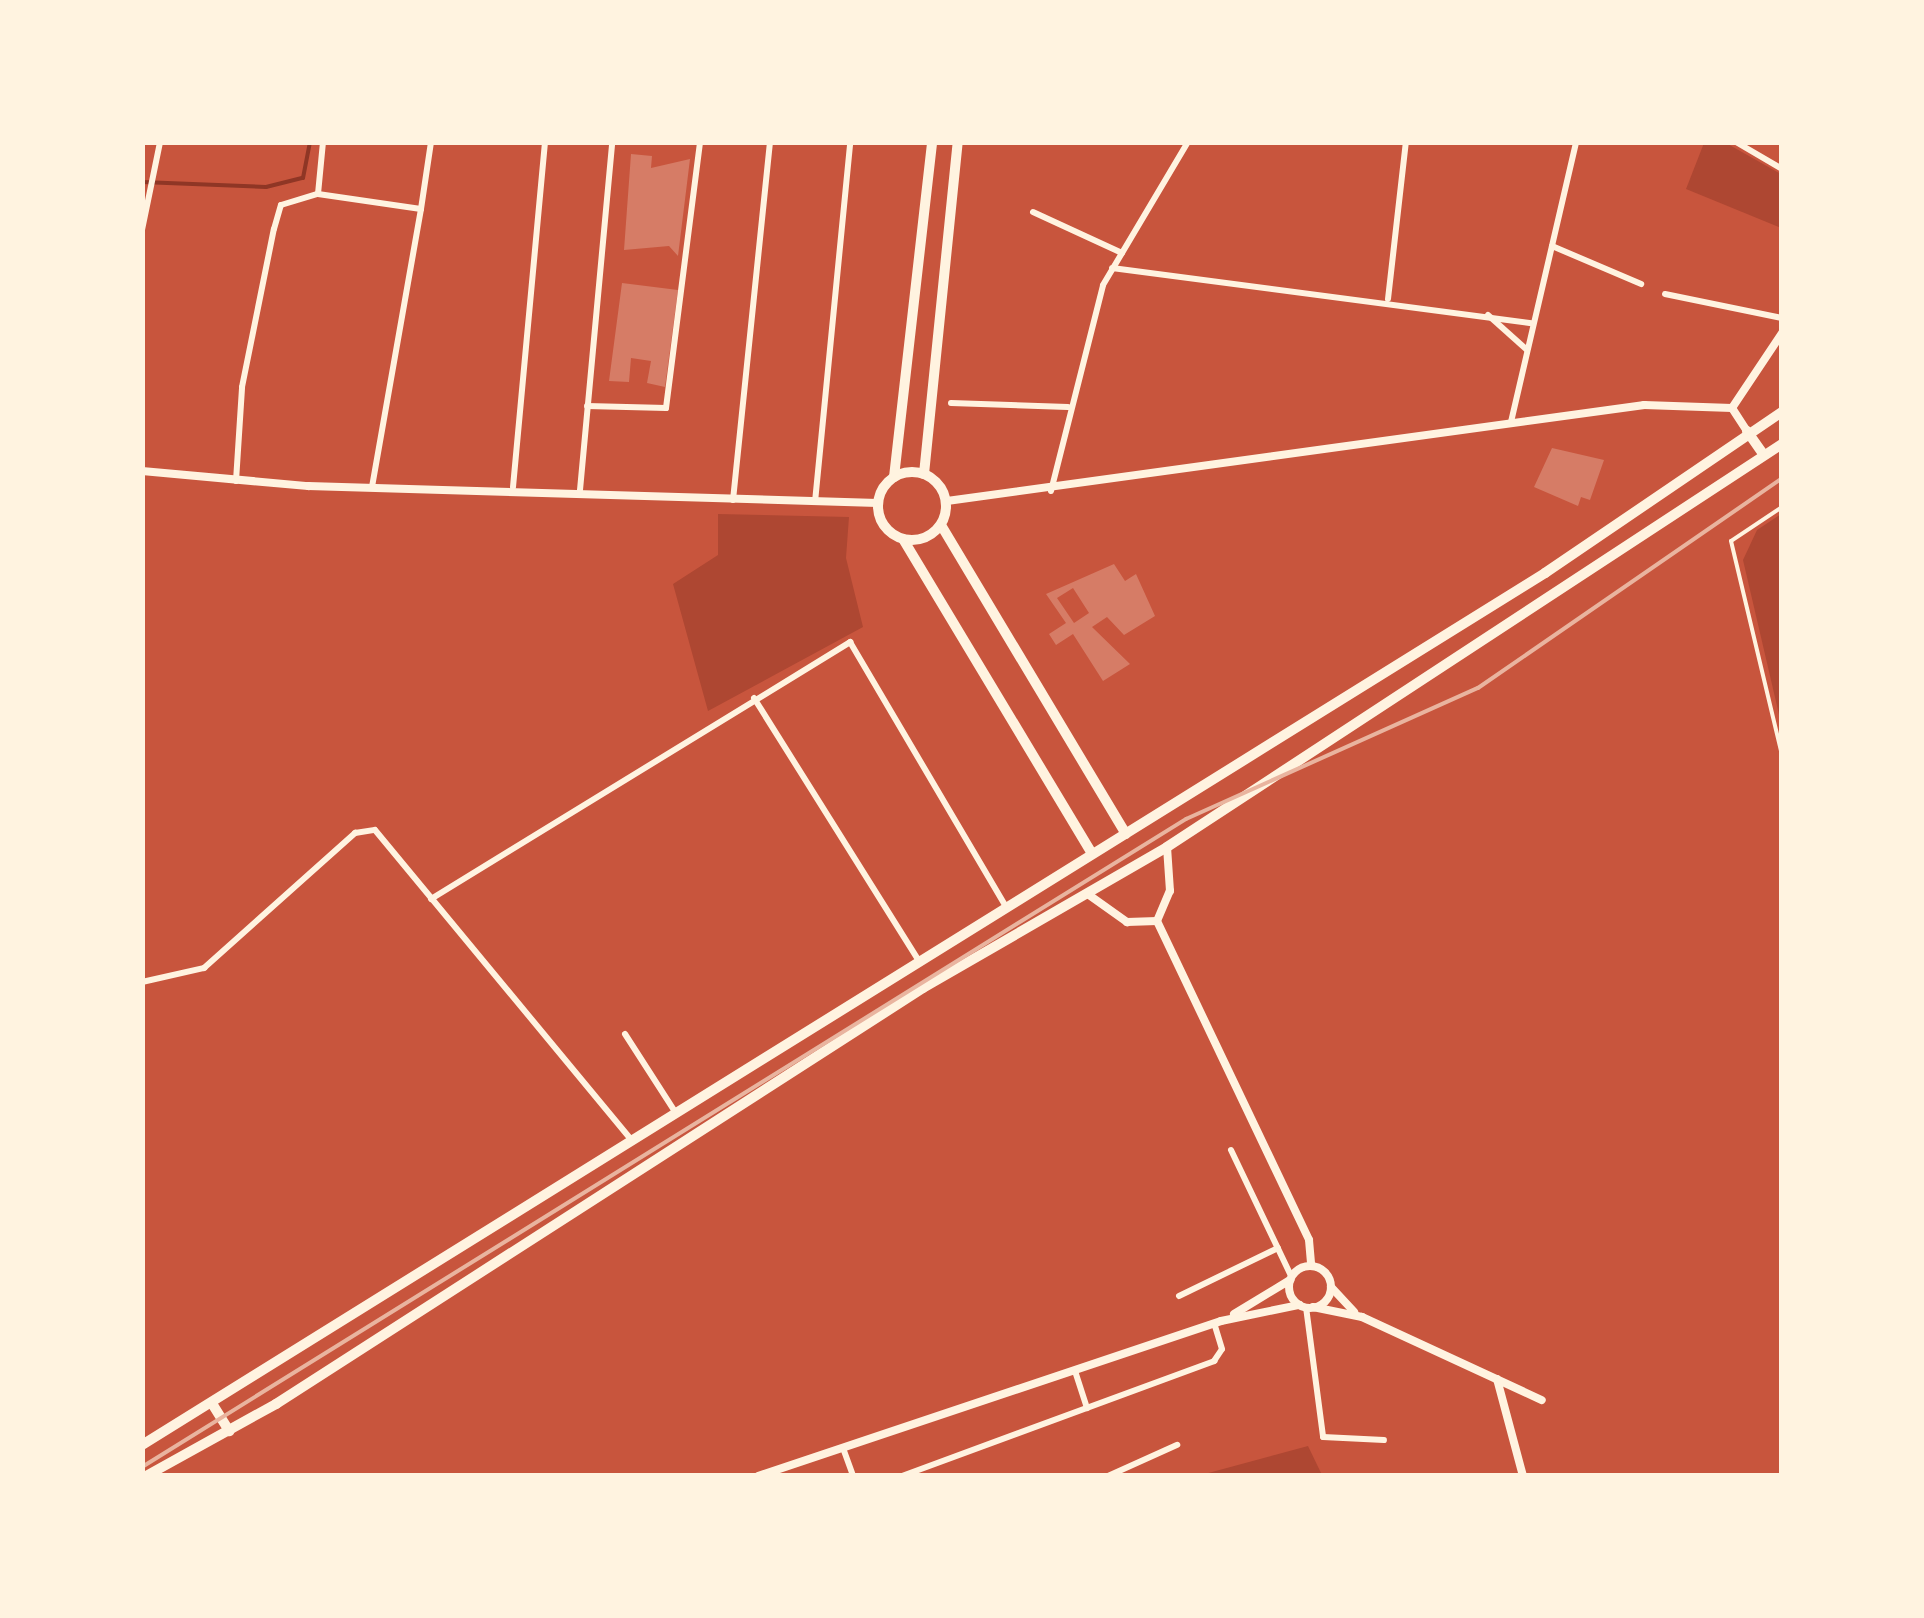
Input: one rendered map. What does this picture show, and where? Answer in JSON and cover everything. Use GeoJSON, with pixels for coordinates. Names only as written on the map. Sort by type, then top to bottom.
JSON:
{"type":"FeatureCollection","features":[{"type":"Feature","properties":{"kind":"main road"},"geometry":{"type":"LineString","coordinates":[[932,142],[894,477],[878,503],[882,523],[903,539],[1092,854]]}},
{"type":"Feature","properties":{"kind":"main road"},"geometry":{"type":"LineString","coordinates":[[958,142],[924,474],[946,501],[941,526],[1126,834]]}},
{"type":"Feature","properties":{"kind":"main road"},"geometry":{"type":"LineString","coordinates":[[142,1445],[213,1405],[1005,905],[1545,573],[1747,431],[1782,412]]}},
{"type":"Feature","properties":{"kind":"main road"},"geometry":{"type":"LineString","coordinates":[[1747,431],[1763,454]]}},
{"type":"Feature","properties":{"kind":"main road"},"geometry":{"type":"LineString","coordinates":[[146,1476],[229,1431],[923,988],[1168,847],[1782,444]]}},
{"type":"Feature","properties":{"kind":"main road"},"geometry":{"type":"LineString","coordinates":[[894,477],[924,474]]}},
{"type":"Feature","properties":{"kind":"main road"},"geometry":{"type":"LineString","coordinates":[[903,539],[941,526]]}},
{"type":"Feature","properties":{"kind":"main road"},"geometry":{"type":"LineString","coordinates":[[213,1405],[229,1431]]}},
{"type":"Feature","properties":{"kind":"street"},"geometry":{"type":"LineString","coordinates":[[142,230],[160,142]]}},
{"type":"Feature","properties":{"kind":"street"},"geometry":{"type":"LineString","coordinates":[[318,194],[322,142]]}},
{"type":"Feature","properties":{"kind":"street"},"geometry":{"type":"LineString","coordinates":[[372,486],[431,142]]}},
{"type":"Feature","properties":{"kind":"street"},"geometry":{"type":"LineString","coordinates":[[513,487],[545,142]]}},
{"type":"Feature","properties":{"kind":"street"},"geometry":{"type":"LineString","coordinates":[[580,490],[612,142]]}},
{"type":"Feature","properties":{"kind":"street"},"geometry":{"type":"LineString","coordinates":[[587,406],[666,408],[700,142]]}},
{"type":"Feature","properties":{"kind":"street"},"geometry":{"type":"LineString","coordinates":[[733,500],[770,142]]}},
{"type":"Feature","properties":{"kind":"street"},"geometry":{"type":"LineString","coordinates":[[815,502],[850,142]]}},
{"type":"Feature","properties":{"kind":"street"},"geometry":{"type":"LineString","coordinates":[[1052,491],[1068,408],[1112,268],[1188,142]]}},
{"type":"Feature","properties":{"kind":"street"},"geometry":{"type":"LineString","coordinates":[[1388,299],[1406,142]]}},
{"type":"Feature","properties":{"kind":"street"},"geometry":{"type":"LineString","coordinates":[[1511,422],[1576,142]]}},
{"type":"Feature","properties":{"kind":"street"},"geometry":{"type":"LineString","coordinates":[[1736,142],[1782,169]]}},
{"type":"Feature","properties":{"kind":"street"},"geometry":{"type":"LineString","coordinates":[[236,481],[242,386],[282,205],[318,194],[421,209]]}},
{"type":"Feature","properties":{"kind":"street"},"geometry":{"type":"LineString","coordinates":[[1033,212],[1122,253]]}},
{"type":"Feature","properties":{"kind":"street"},"geometry":{"type":"LineString","coordinates":[[1552,246],[1642,284]]}},
{"type":"Feature","properties":{"kind":"street"},"geometry":{"type":"LineString","coordinates":[[1112,268],[1388,299],[1531,323]]}},
{"type":"Feature","properties":{"kind":"street"},"geometry":{"type":"LineString","coordinates":[[1665,294],[1782,318]]}},
{"type":"Feature","properties":{"kind":"street"},"geometry":{"type":"LineString","coordinates":[[1488,316],[1526,349]]}},
{"type":"Feature","properties":{"kind":"street"},"geometry":{"type":"LineString","coordinates":[[1732,408],[1782,333]]}},
{"type":"Feature","properties":{"kind":"street"},"geometry":{"type":"LineString","coordinates":[[951,403],[1068,408]]}},
{"type":"Feature","properties":{"kind":"street"},"geometry":{"type":"LineString","coordinates":[[946,501],[1052,491],[1644,405],[1732,408]]}},
{"type":"Feature","properties":{"kind":"street"},"geometry":{"type":"LineString","coordinates":[[1732,408],[1747,431]]}},
{"type":"Feature","properties":{"kind":"street"},"geometry":{"type":"LineString","coordinates":[[142,471],[236,481],[513,487],[733,500],[878,503]]}},
{"type":"Feature","properties":{"kind":"street"},"geometry":{"type":"LineString","coordinates":[[431,899],[850,642],[1005,905]]}},
{"type":"Feature","properties":{"kind":"street"},"geometry":{"type":"LineString","coordinates":[[754,698],[920,962]]}},
{"type":"Feature","properties":{"kind":"street"},"geometry":{"type":"LineString","coordinates":[[142,982],[204,968],[366,827],[431,899],[633,1142]]}},
{"type":"Feature","properties":{"kind":"street"},"geometry":{"type":"LineString","coordinates":[[1168,847],[1170,891],[1157,921],[1309,1240],[1312,1265],[1362,1317]]}},
{"type":"Feature","properties":{"kind":"street"},"geometry":{"type":"LineString","coordinates":[[1090,895],[1127,922],[1157,921]]}},
{"type":"Feature","properties":{"kind":"street"},"geometry":{"type":"LineString","coordinates":[[625,1034],[677,1114]]}},
{"type":"Feature","properties":{"kind":"street"},"geometry":{"type":"LineString","coordinates":[[1232,1150],[1306,1306],[1323,1438],[1384,1440]]}},
{"type":"Feature","properties":{"kind":"street"},"geometry":{"type":"LineString","coordinates":[[1180,1296],[1278,1248]]}},
{"type":"Feature","properties":{"kind":"street"},"geometry":{"type":"LineString","coordinates":[[1218,1322],[1312,1265]]}},
{"type":"Feature","properties":{"kind":"street"},"geometry":{"type":"LineString","coordinates":[[1306,1306],[1332,1287]]}},
{"type":"Feature","properties":{"kind":"street"},"geometry":{"type":"LineString","coordinates":[[758,1476],[1218,1322],[1306,1306],[1362,1317],[1542,1400]]}},
{"type":"Feature","properties":{"kind":"street"},"geometry":{"type":"LineString","coordinates":[[902,1476],[1214,1361],[1222,1349],[1218,1322]]}},
{"type":"Feature","properties":{"kind":"street"},"geometry":{"type":"LineString","coordinates":[[1075,1371],[1087,1408]]}},
{"type":"Feature","properties":{"kind":"street"},"geometry":{"type":"LineString","coordinates":[[1497,1379],[1523,1476]]}},
{"type":"Feature","properties":{"kind":"street"},"geometry":{"type":"LineString","coordinates":[[1108,1476],[1177,1445]]}},
{"type":"Feature","properties":{"kind":"street"},"geometry":{"type":"LineString","coordinates":[[843,1448],[853,1476]]}},
{"type":"Feature","properties":{"kind":"lane"},"geometry":{"type":"LineString","coordinates":[[1782,507],[1731,541],[1782,754]]}},
{"type":"Feature","properties":{"kind":"shaded area"},"geometry":{"type":"Polygon","coordinates":[[[1704,143],[1726,143],[1781,174],[1781,228],[1686,189],[1704,143]]]}},
{"type":"Feature","properties":{"kind":"shaded area"},"geometry":{"type":"Polygon","coordinates":[[[718,514],[849,517],[846,558],[863,627],[708,711],[673,584],[718,555],[718,514]]]}},
{"type":"Feature","properties":{"kind":"shaded area"},"geometry":{"type":"Polygon","coordinates":[[[1781,514],[1781,723],[1743,560],[1757,530],[1781,514]]]}},
{"type":"Feature","properties":{"kind":"shaded area"},"geometry":{"type":"Polygon","coordinates":[[[1308,1446],[1322,1475],[1201,1475],[1308,1446]]]}},
{"type":"Feature","properties":{"kind":"building"},"geometry":{"type":"Polygon","coordinates":[[[631,154],[652,156],[651,168],[690,159],[678,256],[669,246],[624,250],[631,154]]]}},
{"type":"Feature","properties":{"kind":"building"},"geometry":{"type":"Polygon","coordinates":[[[622,283],[678,290],[665,387],[647,383],[651,361],[631,358],[629,382],[609,381],[622,283]]]}},
{"type":"Feature","properties":{"kind":"building"},"geometry":{"type":"Polygon","coordinates":[[[1552,448],[1604,460],[1590,500],[1581,497],[1578,506],[1534,487],[1552,448]]]}},
{"type":"Feature","properties":{"kind":"building"},"geometry":{"type":"Polygon","coordinates":[[[1114,564],[1125,581],[1136,574],[1155,616],[1124,635],[1107,617],[1092,627],[1130,664],[1103,681],[1073,634],[1056,645],[1049,634],[1066,623],[1046,594],[1114,564]],[[1073,588],[1057,598],[1074,623],[1089,613],[1073,588]]]}},
{"type":"Feature","properties":{"kind":"waterway"},"geometry":{"type":"LineString","coordinates":[[142,182],[266,187],[303,178],[310,142]]}},
{"type":"Feature","properties":{"kind":"railway"},"geometry":{"type":"LineString","coordinates":[[142,1467],[1186,819],[1478,688],[1782,478]]}}]}
